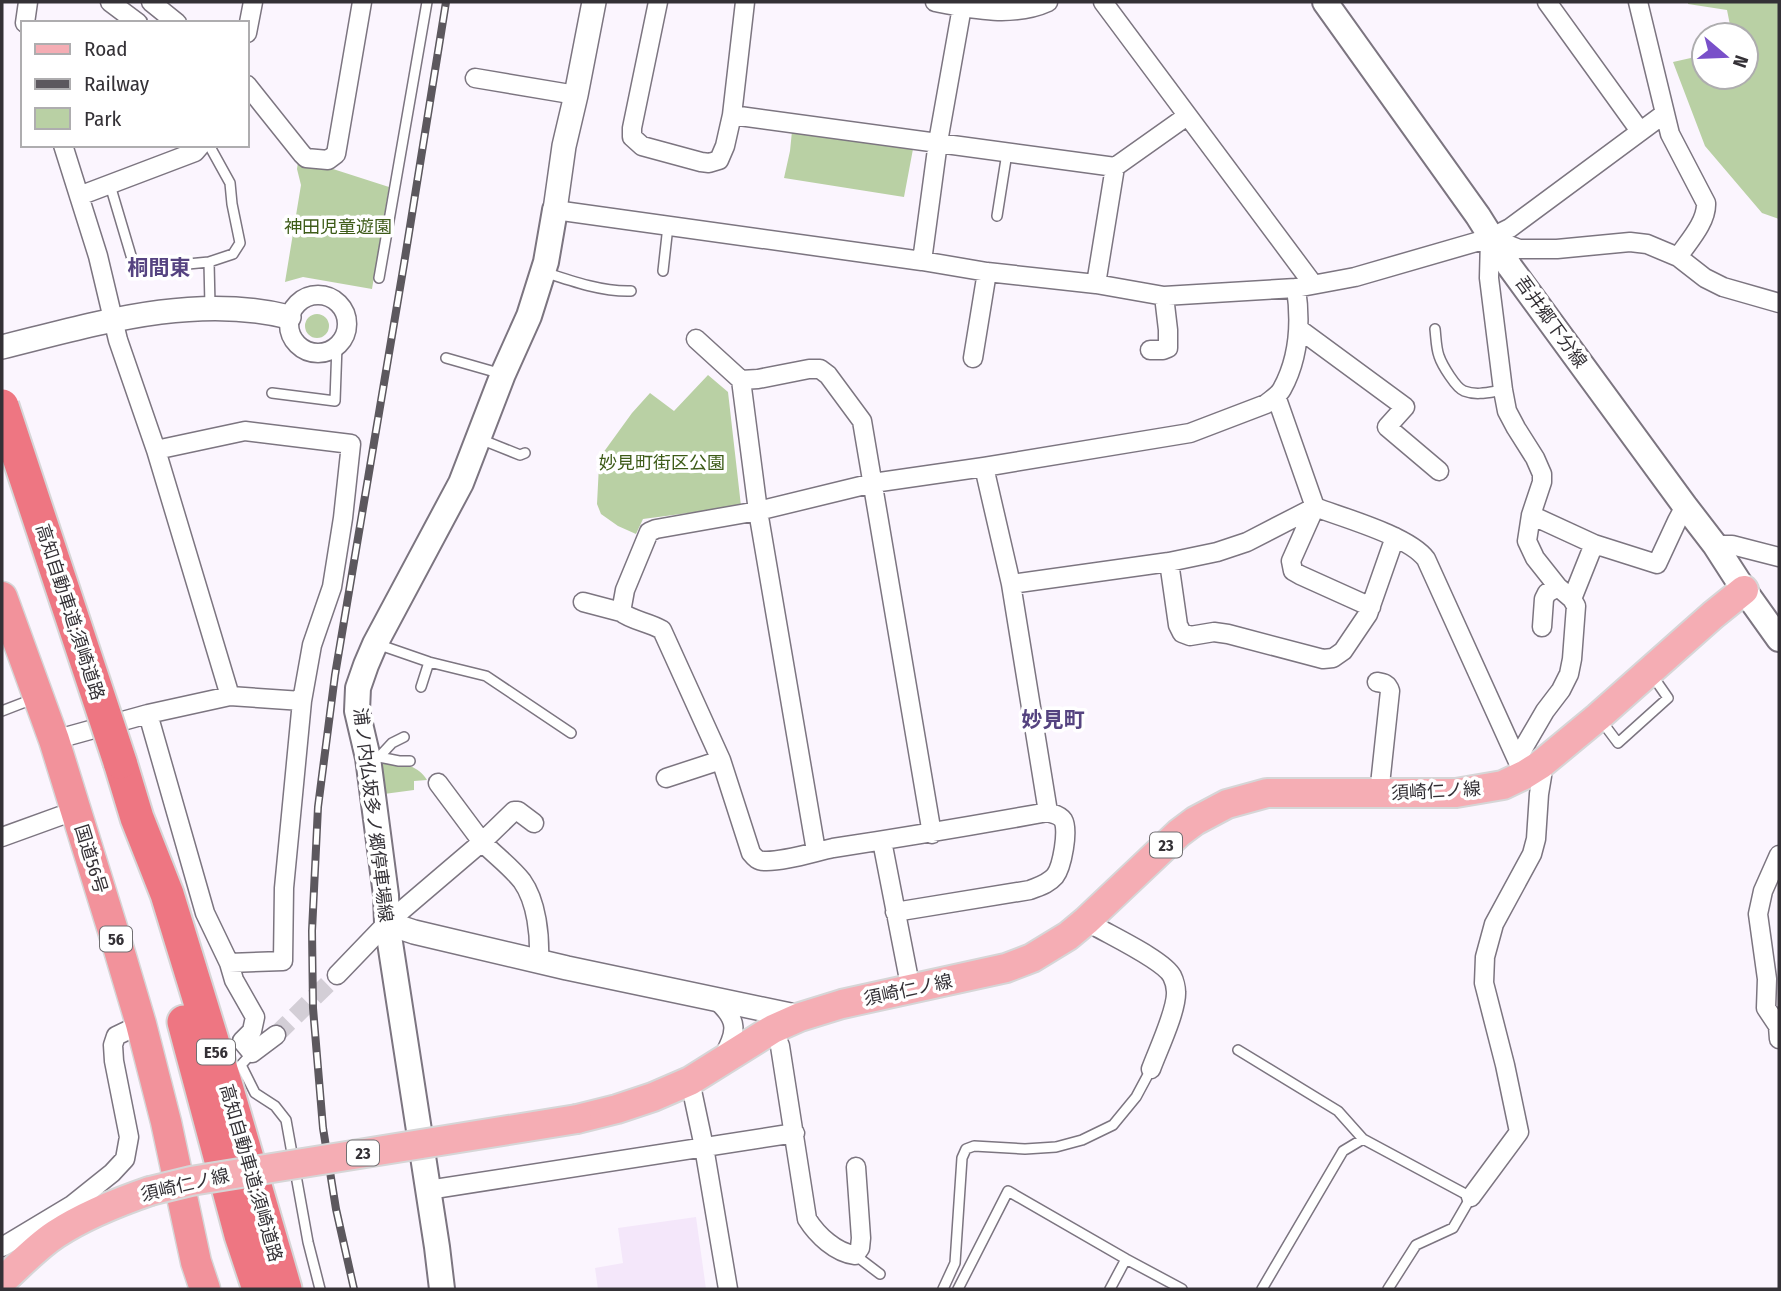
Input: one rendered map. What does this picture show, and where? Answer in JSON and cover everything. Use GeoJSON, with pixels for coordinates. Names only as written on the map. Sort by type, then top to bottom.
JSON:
{"type":"FeatureCollection","features":[{"type":"Feature","properties":{"kind":"highway","name":"高知自動車道;須崎道路"},"geometry":{"type":"LineString","coordinates":[[2,406],[137,818],[190,1046],[241,1235],[259,1289]]}},
{"type":"Feature","properties":{"kind":"highway","name":"国道56号"},"geometry":{"type":"LineString","coordinates":[[2,597],[54,740],[141,1024],[166,1122],[196,1262],[205,1289]]}},
{"type":"Feature","properties":{"kind":"highway","name":"高知自動車道;須崎道路"},"geometry":{"type":"LineString","coordinates":[[137,818],[167,894],[285,1289]]}},
{"type":"Feature","properties":{"kind":"main road","name":"吾井郷下分線"},"geometry":{"type":"LineString","coordinates":[[1325,2],[1478,216],[1490,238],[1715,545],[1779,639]]}},
{"type":"Feature","properties":{"kind":"main road","name":"浦ノ内仏坂多ノ郷停車場線"},"geometry":{"type":"LineString","coordinates":[[442,1289],[387,923],[374,757],[357,711],[358,688],[375,644],[461,483],[503,374],[529,316],[546,262],[555,210]]}},
{"type":"Feature","properties":{"kind":"main road","name":"須崎仁ノ線"},"geometry":{"type":"LineString","coordinates":[[2,1281],[54,1235],[122,1200],[150,1191],[191,1181],[577,1119],[617,1109],[653,1097],[690,1080],[773,1029],[800,1017],[842,1004],[1006,968],[1032,958],[1068,936],[1086,921],[1179,833],[1227,804],[1266,793],[1456,793],[1503,785],[1598,717],[1744,590]]}},
{"type":"Feature","properties":{"kind":"street"},"geometry":{"type":"LineString","coordinates":[[25,21],[28,2]]}},
{"type":"Feature","properties":{"kind":"street"},"geometry":{"type":"LineString","coordinates":[[110,2],[135,21]]}},
{"type":"Feature","properties":{"kind":"street"},"geometry":{"type":"LineString","coordinates":[[153,2],[175,21]]}},
{"type":"Feature","properties":{"kind":"street"},"geometry":{"type":"LineString","coordinates":[[248,28],[253,2]]}},
{"type":"Feature","properties":{"kind":"street"},"geometry":{"type":"LineString","coordinates":[[248,86],[306,158],[328,160],[336,154],[362,2]]}},
{"type":"Feature","properties":{"kind":"street"},"geometry":{"type":"LineString","coordinates":[[594,2],[564,146],[555,210],[987,272],[1096,284],[1164,296],[1305,286],[1355,277],[1490,238],[1510,228],[1664,114]]}},
{"type":"Feature","properties":{"kind":"street"},"geometry":{"type":"LineString","coordinates":[[658,2],[632,137],[642,146],[709,163],[719,160],[732,115],[745,2]]}},
{"type":"Feature","properties":{"kind":"street"},"geometry":{"type":"LineString","coordinates":[[935,2],[995,11],[1018,10],[1048,2]]}},
{"type":"Feature","properties":{"kind":"street"},"geometry":{"type":"LineString","coordinates":[[621,612],[625,590],[649,532],[656,529],[758,511],[873,482],[984,467],[1190,433],[1266,404],[1282,389],[1294,358],[1305,286],[1187,116],[1103,2]]}},
{"type":"Feature","properties":{"kind":"street"},"geometry":{"type":"LineString","coordinates":[[1547,2],[1640,131]]}},
{"type":"Feature","properties":{"kind":"street"},"geometry":{"type":"LineString","coordinates":[[1638,2],[1670,134],[1707,208],[1678,257]]}},
{"type":"Feature","properties":{"kind":"street"},"geometry":{"type":"LineString","coordinates":[[922,261],[938,142],[962,7]]}},
{"type":"Feature","properties":{"kind":"street"},"geometry":{"type":"LineString","coordinates":[[475,78],[576,95]]}},
{"type":"Feature","properties":{"kind":"street"},"geometry":{"type":"LineString","coordinates":[[732,115],[1115,167],[1187,116]]}},
{"type":"Feature","properties":{"kind":"street"},"geometry":{"type":"LineString","coordinates":[[63,147],[98,256],[118,340],[156,450],[230,695]]}},
{"type":"Feature","properties":{"kind":"street"},"geometry":{"type":"LineString","coordinates":[[79,196],[195,152],[199,147]]}},
{"type":"Feature","properties":{"kind":"street"},"geometry":{"type":"LineString","coordinates":[[1096,284],[1115,167]]}},
{"type":"Feature","properties":{"kind":"street"},"geometry":{"type":"LineString","coordinates":[[1490,238],[1519,249],[1647,244],[1678,257],[1705,278],[1723,287],[1779,303]]}},
{"type":"Feature","properties":{"kind":"street"},"geometry":{"type":"LineString","coordinates":[[1490,238],[1489,278],[1507,411],[1542,474],[1527,541],[1531,551],[1558,587],[1576,606],[1569,674],[1545,710],[1527,767]]}},
{"type":"Feature","properties":{"kind":"street"},"geometry":{"type":"LineString","coordinates":[[973,358],[987,272]]}},
{"type":"Feature","properties":{"kind":"street"},"geometry":{"type":"LineString","coordinates":[[309,296],[328,296],[336,301],[346,318],[346,328],[337,345],[320,352],[303,349],[291,335],[289,317],[293,308],[309,296]]}},
{"type":"Feature","properties":{"kind":"street"},"geometry":{"type":"LineString","coordinates":[[1150,350],[1168,348],[1164,296]]}},
{"type":"Feature","properties":{"kind":"street"},"geometry":{"type":"LineString","coordinates":[[2,347],[114,320],[172,311],[210,308],[265,311],[289,317]]}},
{"type":"Feature","properties":{"kind":"street"},"geometry":{"type":"LineString","coordinates":[[1299,329],[1405,407],[1387,427],[1439,471]]}},
{"type":"Feature","properties":{"kind":"street"},"geometry":{"type":"LineString","coordinates":[[696,339],[741,380],[758,511],[817,851]]}},
{"type":"Feature","properties":{"kind":"street"},"geometry":{"type":"LineString","coordinates":[[741,380],[820,369],[828,375],[862,421],[932,834]]}},
{"type":"Feature","properties":{"kind":"street"},"geometry":{"type":"LineString","coordinates":[[1276,396],[1315,507],[1292,561],[1293,571],[1371,607]]}},
{"type":"Feature","properties":{"kind":"street"},"geometry":{"type":"LineString","coordinates":[[156,450],[245,431],[351,444],[344,518],[332,587],[312,645],[302,701],[284,888],[283,961],[229,963]]}},
{"type":"Feature","properties":{"kind":"street"},"geometry":{"type":"LineString","coordinates":[[984,467],[1011,584],[1048,812]]}},
{"type":"Feature","properties":{"kind":"street"},"geometry":{"type":"LineString","coordinates":[[1531,515],[1594,544],[1657,564],[1685,506]]}},
{"type":"Feature","properties":{"kind":"street"},"geometry":{"type":"LineString","coordinates":[[1011,584],[1169,562],[1217,552],[1247,542],[1315,507],[1395,537],[1413,547],[1426,559],[1527,767],[1542,776],[1534,847],[1494,924],[1485,957],[1484,982],[1519,1132],[1471,1197]]}},
{"type":"Feature","properties":{"kind":"street"},"geometry":{"type":"LineString","coordinates":[[1169,562],[1178,625],[1182,633],[1190,636],[1214,632],[1228,634],[1323,659],[1333,658],[1343,651],[1368,614],[1395,537]]}},
{"type":"Feature","properties":{"kind":"street"},"geometry":{"type":"LineString","coordinates":[[1572,599],[1594,544]]}},
{"type":"Feature","properties":{"kind":"street"},"geometry":{"type":"LineString","coordinates":[[1715,545],[1732,545],[1779,557]]}},
{"type":"Feature","properties":{"kind":"street"},"geometry":{"type":"LineString","coordinates":[[1542,627],[1544,599],[1547,593],[1558,587]]}},
{"type":"Feature","properties":{"kind":"street"},"geometry":{"type":"LineString","coordinates":[[583,602],[621,612],[662,630],[722,760],[751,853],[756,859],[775,860],[1048,812],[1063,820],[1065,829],[1062,862],[1054,878],[1046,884],[1030,890],[895,912]]}},
{"type":"Feature","properties":{"kind":"street"},"geometry":{"type":"LineString","coordinates":[[1377,682],[1388,686],[1390,691],[1379,794]]}},
{"type":"Feature","properties":{"kind":"street"},"geometry":{"type":"LineString","coordinates":[[54,740],[230,695],[302,701]]}},
{"type":"Feature","properties":{"kind":"street"},"geometry":{"type":"LineString","coordinates":[[148,714],[205,913],[229,963],[234,980],[254,1017],[252,1031],[242,1041],[253,1053],[276,1035]]}},
{"type":"Feature","properties":{"kind":"street"},"geometry":{"type":"LineString","coordinates":[[666,778],[722,760]]}},
{"type":"Feature","properties":{"kind":"street"},"geometry":{"type":"LineString","coordinates":[[438,783],[482,842],[521,881],[534,902],[539,961]]}},
{"type":"Feature","properties":{"kind":"street"},"geometry":{"type":"LineString","coordinates":[[337,975],[387,923],[514,811],[534,822]]}},
{"type":"Feature","properties":{"kind":"street"},"geometry":{"type":"LineString","coordinates":[[2,836],[60,816],[77,813]]}},
{"type":"Feature","properties":{"kind":"street"},"geometry":{"type":"LineString","coordinates":[[882,841],[911,990]]}},
{"type":"Feature","properties":{"kind":"street"},"geometry":{"type":"LineString","coordinates":[[1779,855],[1763,891],[1758,914],[1767,979],[1766,1009],[1778,1026],[1779,1039]]}},
{"type":"Feature","properties":{"kind":"street"},"geometry":{"type":"LineString","coordinates":[[1086,921],[1143,953],[1172,976],[1177,993],[1151,1069]]}},
{"type":"Feature","properties":{"kind":"street"},"geometry":{"type":"LineString","coordinates":[[387,923],[414,932],[539,961],[800,1017]]}},
{"type":"Feature","properties":{"kind":"street"},"geometry":{"type":"LineString","coordinates":[[716,1000],[728,1011],[734,1028],[734,1039],[722,1061]]}},
{"type":"Feature","properties":{"kind":"street"},"geometry":{"type":"LineString","coordinates":[[2,1247],[72,1205],[125,1159],[129,1137],[113,1045],[116,1037],[141,1024]]}},
{"type":"Feature","properties":{"kind":"street"},"geometry":{"type":"LineString","coordinates":[[773,1029],[780,1046],[807,1219],[813,1229],[830,1244],[846,1254],[855,1255],[862,1238],[856,1167]]}},
{"type":"Feature","properties":{"kind":"street"},"geometry":{"type":"LineString","coordinates":[[690,1080],[728,1289]]}},
{"type":"Feature","properties":{"kind":"street"},"geometry":{"type":"LineString","coordinates":[[428,1190],[795,1133]]}},
{"type":"Feature","properties":{"kind":"lane"},"geometry":{"type":"LineString","coordinates":[[379,278],[427,2]]}},
{"type":"Feature","properties":{"kind":"lane"},"geometry":{"type":"LineString","coordinates":[[110,185],[135,269],[209,262],[233,254],[240,243],[230,183],[210,147]]}},
{"type":"Feature","properties":{"kind":"lane"},"geometry":{"type":"LineString","coordinates":[[997,216],[1007,153]]}},
{"type":"Feature","properties":{"kind":"lane"},"geometry":{"type":"LineString","coordinates":[[663,271],[668,226]]}},
{"type":"Feature","properties":{"kind":"lane"},"geometry":{"type":"LineString","coordinates":[[209,262],[210,308]]}},
{"type":"Feature","properties":{"kind":"lane"},"geometry":{"type":"LineString","coordinates":[[542,271],[609,290],[631,291]]}},
{"type":"Feature","properties":{"kind":"lane"},"geometry":{"type":"LineString","coordinates":[[1435,329],[1439,356],[1459,388],[1465,392],[1481,394],[1503,390]]}},
{"type":"Feature","properties":{"kind":"lane"},"geometry":{"type":"LineString","coordinates":[[272,393],[335,401],[337,345]]}},
{"type":"Feature","properties":{"kind":"lane"},"geometry":{"type":"LineString","coordinates":[[446,358],[503,374]]}},
{"type":"Feature","properties":{"kind":"lane"},"geometry":{"type":"LineString","coordinates":[[478,438],[520,455],[524,453]]}},
{"type":"Feature","properties":{"kind":"lane"},"geometry":{"type":"LineString","coordinates":[[375,644],[429,662],[486,676],[571,733]]}},
{"type":"Feature","properties":{"kind":"lane"},"geometry":{"type":"LineString","coordinates":[[421,687],[429,662]]}},
{"type":"Feature","properties":{"kind":"lane"},"geometry":{"type":"LineString","coordinates":[[2,710],[40,698]]}},
{"type":"Feature","properties":{"kind":"lane"},"geometry":{"type":"LineString","coordinates":[[374,757],[404,737]]}},
{"type":"Feature","properties":{"kind":"lane"},"geometry":{"type":"LineString","coordinates":[[374,757],[410,761]]}},
{"type":"Feature","properties":{"kind":"lane"},"geometry":{"type":"LineString","coordinates":[[1238,1050],[1338,1111],[1363,1139],[1471,1197],[1453,1228],[1416,1245],[1388,1289]]}},
{"type":"Feature","properties":{"kind":"lane"},"geometry":{"type":"LineString","coordinates":[[253,1053],[241,1065],[255,1093],[275,1106],[286,1120],[320,1289]]}},
{"type":"Feature","properties":{"kind":"lane"},"geometry":{"type":"LineString","coordinates":[[943,1289],[955,1263],[962,1158],[966,1149],[974,1146],[1025,1149],[1056,1147],[1082,1140],[1113,1125],[1136,1097],[1151,1069]]}},
{"type":"Feature","properties":{"kind":"lane"},"geometry":{"type":"LineString","coordinates":[[1262,1289],[1343,1151],[1363,1139]]}},
{"type":"Feature","properties":{"kind":"lane"},"geometry":{"type":"LineString","coordinates":[[958,1289],[1009,1191],[1182,1289]]}},
{"type":"Feature","properties":{"kind":"lane"},"geometry":{"type":"LineString","coordinates":[[855,1255],[880,1274]]}},
{"type":"Feature","properties":{"kind":"lane"},"geometry":{"type":"LineString","coordinates":[[1110,1289],[1126,1259]]}},
{"type":"Feature","properties":{"kind":"shaded area"},"geometry":{"type":"Polygon","coordinates":[[[696,1217],[706,1289],[598,1289],[595,1268],[623,1263],[618,1228],[696,1217]]]}},
{"type":"Feature","properties":{"kind":"green space"},"geometry":{"type":"Polygon","coordinates":[[[1779,2],[1779,219],[1762,213],[1705,146],[1673,62],[1690,58],[1690,91],[1760,91],[1760,21],[1729,21],[1727,10],[1688,4],[1779,2]]]}},
{"type":"Feature","properties":{"kind":"green space"},"geometry":{"type":"Polygon","coordinates":[[[792,131],[913,149],[904,197],[784,178],[792,131]]]}},
{"type":"Feature","properties":{"kind":"green space","name":"神田児童遊園"},"geometry":{"type":"Polygon","coordinates":[[[298,162],[333,169],[389,187],[372,289],[303,277],[285,282],[301,185],[298,162]]]}},
{"type":"Feature","properties":{"kind":"green space"},"geometry":{"type":"Polygon","coordinates":[[[317,314],[325,318],[329,326],[325,334],[317,338],[309,334],[305,326],[309,318],[317,314]]]}},
{"type":"Feature","properties":{"kind":"green space","name":"妙見町街区公園"},"geometry":{"type":"Polygon","coordinates":[[[708,375],[728,392],[741,506],[643,519],[636,534],[618,526],[601,514],[597,504],[599,465],[603,453],[650,393],[674,411],[708,375]]]}},
{"type":"Feature","properties":{"kind":"green space"},"geometry":{"type":"Polygon","coordinates":[[[380,760],[412,767],[427,780],[414,781],[414,790],[384,794],[380,760]]]}},
{"type":"Feature","properties":{"kind":"tunnel"},"geometry":{"type":"LineString","coordinates":[[276,1035],[337,975]]}},
{"type":"Feature","properties":{"kind":"railway"},"geometry":{"type":"LineString","coordinates":[[354,1289],[336,1209],[323,1128],[313,1008],[312,931],[318,807],[335,675],[446,2]]}},
{"type":"Feature","properties":{"kind":"district","name":"桐間東"},"geometry":{"type":"Point","coordinates":[159,268]}},
{"type":"Feature","properties":{"kind":"district","name":"妙見町"},"geometry":{"type":"Point","coordinates":[1053,720]}}]}
